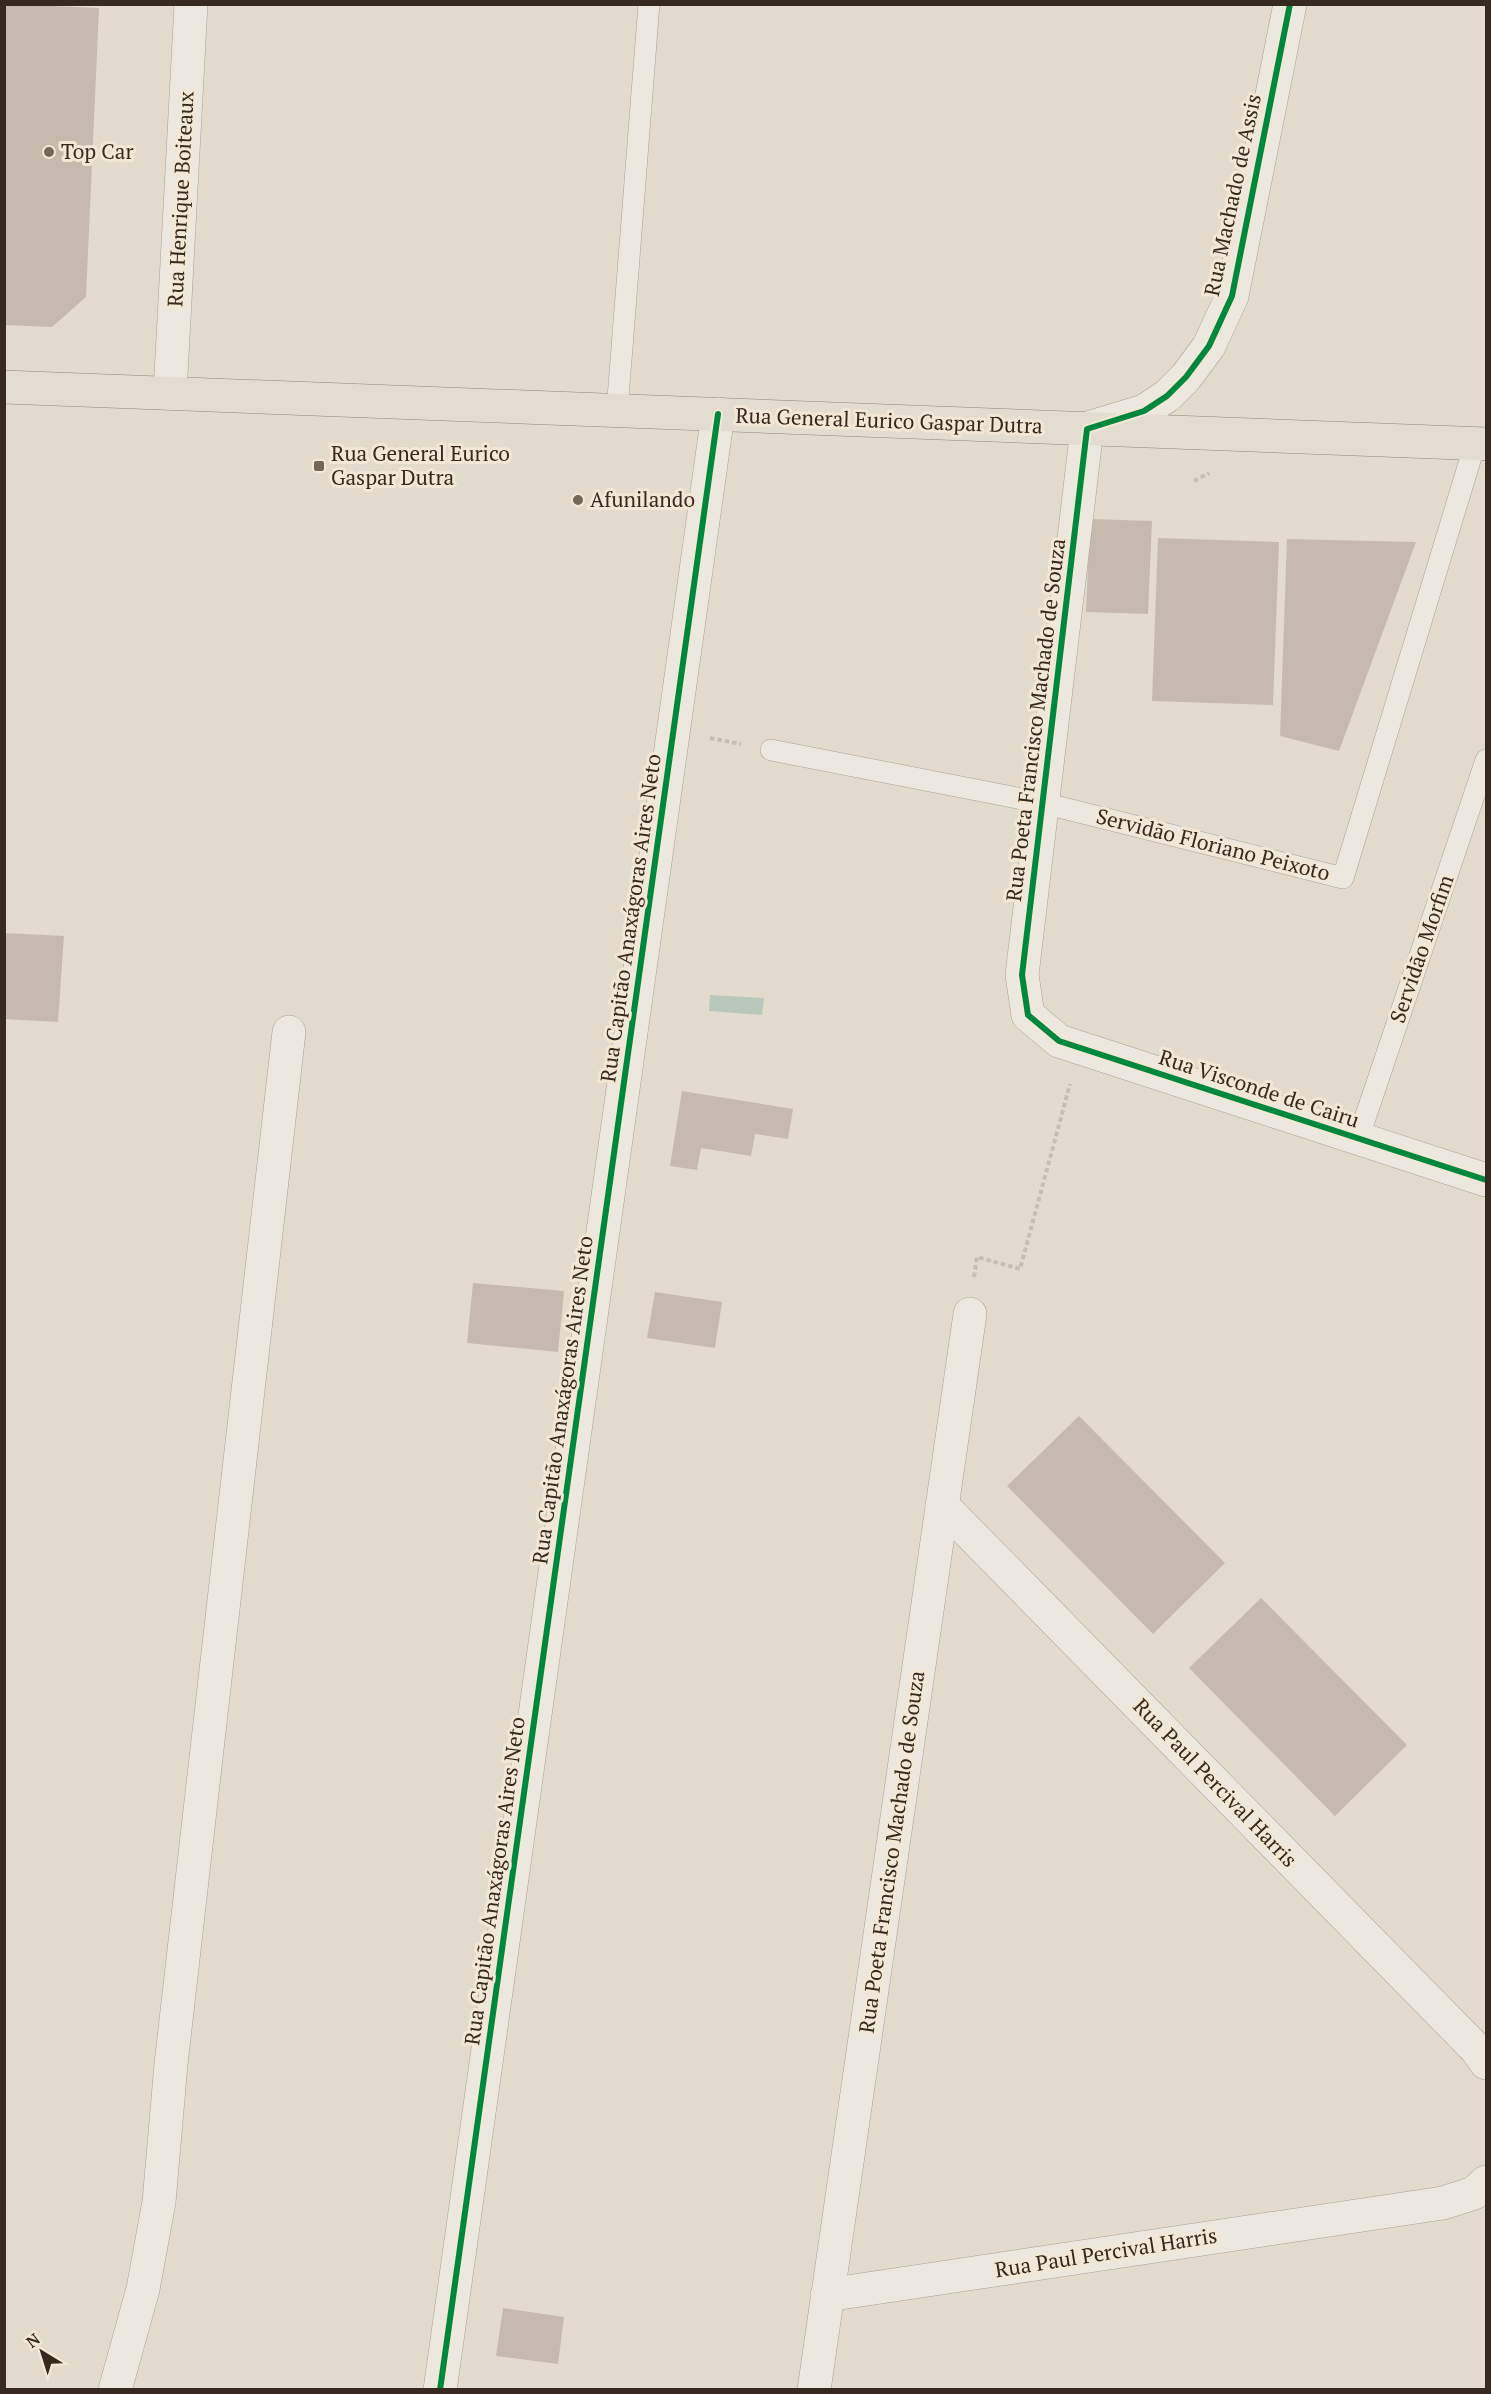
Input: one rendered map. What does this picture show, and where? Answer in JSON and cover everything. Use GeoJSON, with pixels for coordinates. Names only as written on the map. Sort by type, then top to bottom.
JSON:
{"type":"FeatureCollection","features":[{"type":"Feature","properties":{"kind":"main road","name":"Rua General Eurico Gaspar Dutra"},"geometry":{"type":"LineString","coordinates":[[4,387],[1481,444]]}},
{"type":"Feature","properties":{"kind":"street","name":"Rua Henrique Boiteaux"},"geometry":{"type":"LineString","coordinates":[[170,393],[191,4]]}},
{"type":"Feature","properties":{"kind":"street","name":"Rua Machado de Assis"},"geometry":{"type":"LineString","coordinates":[[1087,429],[1144,411],[1167,396],[1186,377],[1209,346],[1232,296],[1290,4]]}},
{"type":"Feature","properties":{"kind":"street","name":"Rua Capitão Anaxágoras Aires Neto"},"geometry":{"type":"LineString","coordinates":[[440,2390],[718,414]]}},
{"type":"Feature","properties":{"kind":"street","name":"Rua Poeta Francisco Machado de Souza"},"geometry":{"type":"LineString","coordinates":[[1028,1015],[1022,975],[1087,429]]}},
{"type":"Feature","properties":{"kind":"street","name":"Rua Visconde de Cairu"},"geometry":{"type":"LineString","coordinates":[[1028,1015],[1059,1041],[1486,1180]]}},
{"type":"Feature","properties":{"kind":"street"},"geometry":{"type":"LineString","coordinates":[[115,2390],[143,2289],[159,2202],[171,2064],[289,1032]]}},
{"type":"Feature","properties":{"kind":"street","name":"Rua Poeta Francisco Machado de Souza"},"geometry":{"type":"LineString","coordinates":[[814,2390],[970,1314]]}},
{"type":"Feature","properties":{"kind":"street","name":"Rua Paul Percival Harris"},"geometry":{"type":"LineString","coordinates":[[942,1505],[1477,2050],[1486,2063]]}},
{"type":"Feature","properties":{"kind":"street","name":"Rua Paul Percival Harris"},"geometry":{"type":"LineString","coordinates":[[827,2295],[1443,2203],[1474,2193],[1486,2182]]}},
{"type":"Feature","properties":{"kind":"lane"},"geometry":{"type":"LineString","coordinates":[[617,411],[649,4]]}},
{"type":"Feature","properties":{"kind":"lane","name":"Servidão Floriano Peixoto"},"geometry":{"type":"LineString","coordinates":[[771,750],[1043,802],[1343,878],[1481,444]]}},
{"type":"Feature","properties":{"kind":"lane","name":"Servidão Morfim"},"geometry":{"type":"LineString","coordinates":[[1358,1139],[1486,760]]}},
{"type":"Feature","properties":{"kind":"path"},"geometry":{"type":"LineString","coordinates":[[674,731],[771,750]]}},
{"type":"Feature","properties":{"kind":"path"},"geometry":{"type":"LineString","coordinates":[[970,1314],[977,1257],[1020,1269],[1072,1079]]}},
{"type":"Feature","properties":{"kind":"shaded area"},"geometry":{"type":"Polygon","coordinates":[[[710,995],[764,998],[762,1015],[709,1011],[710,995]]]}},
{"type":"Feature","properties":{"kind":"building","name":"Top Car"},"geometry":{"type":"Polygon","coordinates":[[[5,4],[99,8],[86,297],[52,327],[5,325],[5,4]]]}},
{"type":"Feature","properties":{"kind":"building"},"geometry":{"type":"Polygon","coordinates":[[[1090,519],[1152,521],[1148,614],[1086,612],[1090,519]]]}},
{"type":"Feature","properties":{"kind":"building"},"geometry":{"type":"Polygon","coordinates":[[[1158,538],[1279,542],[1273,705],[1152,701],[1158,538]]]}},
{"type":"Feature","properties":{"kind":"building"},"geometry":{"type":"Polygon","coordinates":[[[1287,539],[1416,542],[1339,751],[1280,736],[1287,539]]]}},
{"type":"Feature","properties":{"kind":"building"},"geometry":{"type":"Polygon","coordinates":[[[4,933],[64,936],[58,1022],[4,1019],[4,933]]]}},
{"type":"Feature","properties":{"kind":"building"},"geometry":{"type":"Polygon","coordinates":[[[682,1091],[793,1109],[788,1139],[755,1134],[751,1156],[701,1148],[697,1170],[670,1166],[682,1091]]]}},
{"type":"Feature","properties":{"kind":"building"},"geometry":{"type":"Polygon","coordinates":[[[473,1283],[564,1291],[558,1352],[467,1343],[473,1283]]]}},
{"type":"Feature","properties":{"kind":"building"},"geometry":{"type":"Polygon","coordinates":[[[655,1292],[722,1302],[715,1348],[647,1338],[655,1292]]]}},
{"type":"Feature","properties":{"kind":"building"},"geometry":{"type":"Polygon","coordinates":[[[1079,1416],[1225,1563],[1153,1634],[1007,1486],[1079,1416]]]}},
{"type":"Feature","properties":{"kind":"building"},"geometry":{"type":"Polygon","coordinates":[[[1261,1598],[1407,1745],[1335,1816],[1189,1668],[1261,1598]]]}},
{"type":"Feature","properties":{"kind":"building"},"geometry":{"type":"Polygon","coordinates":[[[503,2308],[564,2317],[558,2364],[496,2356],[503,2308]]]}},
{"type":"Feature","properties":{"kind":"cycle path"},"geometry":{"type":"LineString","coordinates":[[1290,4],[1232,296],[1209,346],[1186,377],[1167,396],[1144,411],[1087,429],[1022,975],[1028,1015],[1059,1041],[1486,1180]]}},
{"type":"Feature","properties":{"kind":"cycle path"},"geometry":{"type":"LineString","coordinates":[[440,2390],[718,414]]}},
{"type":"Feature","properties":{"kind":"place","name":"Top Car"},"geometry":{"type":"Point","coordinates":[49,152]}},
{"type":"Feature","properties":{"kind":"place","name":"Rua General Eurico Gaspar Dutra"},"geometry":{"type":"Point","coordinates":[319,466]}},
{"type":"Feature","properties":{"kind":"place","name":"Afunilando"},"geometry":{"type":"Point","coordinates":[578,500]}}]}
